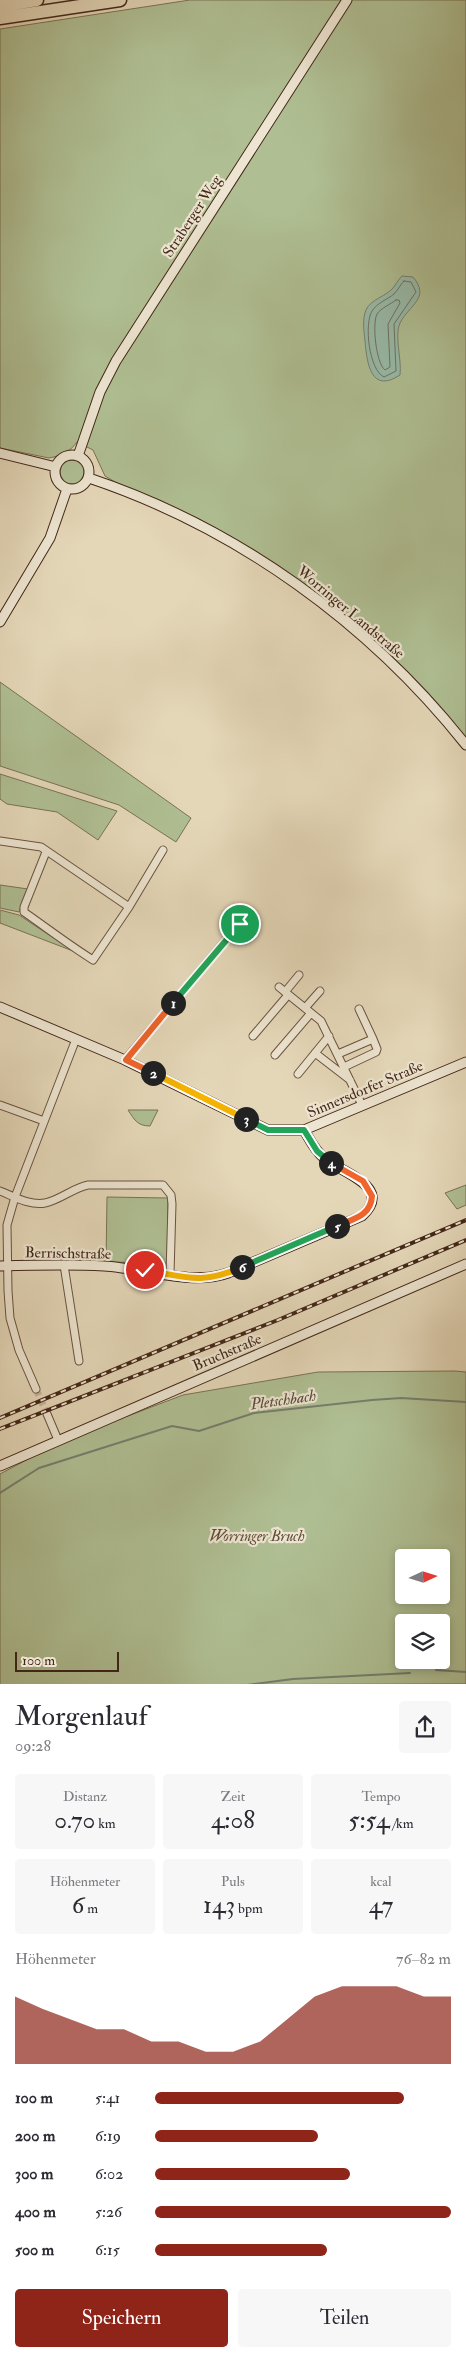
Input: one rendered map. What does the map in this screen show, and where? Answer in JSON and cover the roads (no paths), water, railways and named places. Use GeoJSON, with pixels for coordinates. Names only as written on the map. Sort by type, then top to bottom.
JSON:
{"type":"FeatureCollection","features":[{"type":"Feature","properties":{"kind":"highway"},"geometry":{"type":"LineString","coordinates":[[0,6],[37,0]]}},
{"type":"Feature","properties":{"kind":"highway"},"geometry":{"type":"LineString","coordinates":[[0,18],[120,0]]}},
{"type":"Feature","properties":{"kind":"main road","name":"Straberger Weg"},"geometry":{"type":"LineString","coordinates":[[78,456],[100,392],[116,361],[347,0]]}},
{"type":"Feature","properties":{"kind":"main road"},"geometry":{"type":"LineString","coordinates":[[0,453],[56,467]]}},
{"type":"Feature","properties":{"kind":"main road"},"geometry":{"type":"LineString","coordinates":[[78,456],[88,464],[89,478],[87,483],[78,489],[67,489],[58,483],[56,467],[62,458],[78,456]]}},
{"type":"Feature","properties":{"kind":"main road","name":"Worringer Landstraße"},"geometry":{"type":"LineString","coordinates":[[89,478],[143,498],[188,519],[253,554],[304,589],[353,627],[403,674],[466,745]]}},
{"type":"Feature","properties":{"kind":"main road"},"geometry":{"type":"LineString","coordinates":[[0,622],[50,538],[67,489]]}},
{"type":"Feature","properties":{"kind":"main road","name":"Sinnersdorfer Straße"},"geometry":{"type":"LineString","coordinates":[[0,1007],[126,1060],[268,1130],[304,1130],[466,1062]]}},
{"type":"Feature","properties":{"kind":"main road","name":"Berrischstraße"},"geometry":{"type":"LineString","coordinates":[[3,1266],[104,1266],[170,1274],[193,1279],[218,1277],[366,1212],[372,1196],[366,1184],[325,1159],[317,1151],[304,1130]]}},
{"type":"Feature","properties":{"kind":"main road","name":"Bruchstraße"},"geometry":{"type":"LineString","coordinates":[[0,1466],[466,1264]]}},
{"type":"Feature","properties":{"kind":"street"},"geometry":{"type":"LineString","coordinates":[[0,840],[41,847],[129,907]]}},
{"type":"Feature","properties":{"kind":"street"},"geometry":{"type":"LineString","coordinates":[[46,852],[24,907],[24,912],[52,931],[61,940],[93,960],[129,907],[163,850]]}},
{"type":"Feature","properties":{"kind":"street"},"geometry":{"type":"LineString","coordinates":[[126,1060],[240,924]]}},
{"type":"Feature","properties":{"kind":"street"},"geometry":{"type":"LineString","coordinates":[[253,1036],[284,991],[299,975]]}},
{"type":"Feature","properties":{"kind":"street"},"geometry":{"type":"LineString","coordinates":[[284,991],[322,1021],[362,1106]]}},
{"type":"Feature","properties":{"kind":"street"},"geometry":{"type":"LineString","coordinates":[[275,1055],[320,991]]}},
{"type":"Feature","properties":{"kind":"street"},"geometry":{"type":"LineString","coordinates":[[344,1067],[376,1052],[377,1049],[359,1009]]}},
{"type":"Feature","properties":{"kind":"street"},"geometry":{"type":"LineString","coordinates":[[298,1074],[329,1036]]}},
{"type":"Feature","properties":{"kind":"street"},"geometry":{"type":"LineString","coordinates":[[36,1389],[14,1336],[3,1266],[7,1224],[15,1197],[76,1038]]}},
{"type":"Feature","properties":{"kind":"street"},"geometry":{"type":"LineString","coordinates":[[338,1054],[373,1039]]}},
{"type":"Feature","properties":{"kind":"street"},"geometry":{"type":"LineString","coordinates":[[315,1053],[350,1080]]}},
{"type":"Feature","properties":{"kind":"street"},"geometry":{"type":"LineString","coordinates":[[0,1105],[44,1121]]}},
{"type":"Feature","properties":{"kind":"street"},"geometry":{"type":"LineString","coordinates":[[0,1191],[36,1203],[45,1203],[80,1186],[163,1185],[171,1195],[172,1204],[170,1274]]}},
{"type":"Feature","properties":{"kind":"street"},"geometry":{"type":"LineString","coordinates":[[64,1265],[79,1362]]}},
{"type":"Feature","properties":{"kind":"street"},"geometry":{"type":"LineString","coordinates":[[47,1414],[58,1440]]}},
{"type":"Feature","properties":{"kind":"water"},"geometry":{"type":"Polygon","coordinates":[[[402,276],[413,277],[420,291],[417,301],[398,328],[400,375],[383,381],[377,379],[372,374],[369,367],[364,318],[368,306],[390,291],[402,276]]]}},
{"type":"Feature","properties":{"kind":"waterway","name":"Pletschbach"},"geometry":{"type":"LineString","coordinates":[[0,1493],[39,1468],[172,1426],[199,1431],[254,1413],[372,1400],[401,1398],[466,1402]]}},
{"type":"Feature","properties":{"kind":"waterway"},"geometry":{"type":"LineString","coordinates":[[436,1670],[466,1672]]}},
{"type":"Feature","properties":{"kind":"waterway"},"geometry":{"type":"LineString","coordinates":[[255,1684],[293,1679],[410,1673]]}},
{"type":"Feature","properties":{"kind":"tunnel"},"geometry":{"type":"LineString","coordinates":[[36,1389],[47,1414]]}},
{"type":"Feature","properties":{"kind":"railway"},"geometry":{"type":"LineString","coordinates":[[0,1418],[466,1220]]}},
{"type":"Feature","properties":{"kind":"railway"},"geometry":{"type":"LineString","coordinates":[[0,1429],[278,1320],[466,1240]]}},
{"type":"Feature","properties":{"kind":"park label","name":"Worringer Bruch"},"geometry":{"type":"Point","coordinates":[257,1536]}}]}
